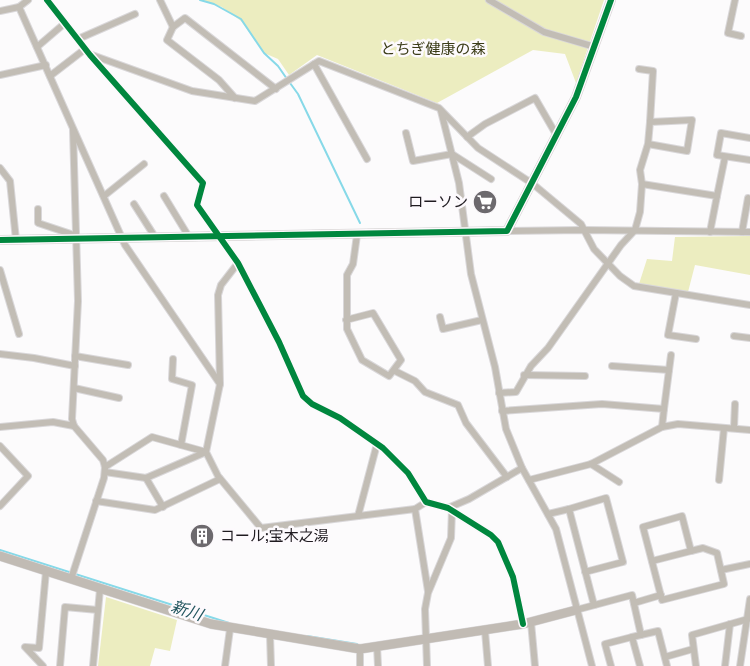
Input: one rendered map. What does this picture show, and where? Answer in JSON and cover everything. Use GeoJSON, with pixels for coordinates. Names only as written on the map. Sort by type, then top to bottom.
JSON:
{"type":"FeatureCollection","features":[{"type":"Feature","properties":{"kind":"street"},"geometry":{"type":"LineString","coordinates":[[0,11],[20,7],[28,0]]}},
{"type":"Feature","properties":{"kind":"street"},"geometry":{"type":"LineString","coordinates":[[47,0],[88,52],[203,183],[197,205],[238,263],[279,342],[303,396],[312,404],[340,418],[377,444],[408,473],[426,502],[450,509],[491,535],[498,542],[513,578],[527,623],[535,666]]}},
{"type":"Feature","properties":{"kind":"street"},"geometry":{"type":"LineString","coordinates":[[160,0],[173,27]]}},
{"type":"Feature","properties":{"kind":"street"},"geometry":{"type":"LineString","coordinates":[[489,0],[544,32],[595,47]]}},
{"type":"Feature","properties":{"kind":"street"},"geometry":{"type":"LineString","coordinates":[[507,231],[533,184],[576,97],[611,0]]}},
{"type":"Feature","properties":{"kind":"street"},"geometry":{"type":"LineString","coordinates":[[735,0],[728,33],[741,36]]}},
{"type":"Feature","properties":{"kind":"street"},"geometry":{"type":"LineString","coordinates":[[20,7],[125,245],[220,384]]}},
{"type":"Feature","properties":{"kind":"street"},"geometry":{"type":"LineString","coordinates":[[78,39],[135,14]]}},
{"type":"Feature","properties":{"kind":"street"},"geometry":{"type":"LineString","coordinates":[[235,98],[218,80],[168,40],[173,27],[185,18],[276,88]]}},
{"type":"Feature","properties":{"kind":"street"},"geometry":{"type":"LineString","coordinates":[[37,46],[65,23]]}},
{"type":"Feature","properties":{"kind":"street"},"geometry":{"type":"LineString","coordinates":[[88,52],[192,91],[255,101],[319,61],[441,110],[478,148],[533,184],[581,224],[594,249],[634,286],[750,306]]}},
{"type":"Feature","properties":{"kind":"street"},"geometry":{"type":"LineString","coordinates":[[50,76],[88,52]]}},
{"type":"Feature","properties":{"kind":"street"},"geometry":{"type":"LineString","coordinates":[[314,64],[367,159]]}},
{"type":"Feature","properties":{"kind":"street"},"geometry":{"type":"LineString","coordinates":[[0,75],[46,65]]}},
{"type":"Feature","properties":{"kind":"street"},"geometry":{"type":"LineString","coordinates":[[499,393],[516,392],[524,375],[548,348],[607,263],[635,230],[640,212],[642,184],[640,170],[648,144],[653,71],[639,69]]}},
{"type":"Feature","properties":{"kind":"street"},"geometry":{"type":"LineString","coordinates":[[468,137],[485,124],[535,98],[557,136]]}},
{"type":"Feature","properties":{"kind":"street"},"geometry":{"type":"LineString","coordinates":[[441,110],[459,184],[471,274],[506,429],[522,468],[556,528],[592,666]]}},
{"type":"Feature","properties":{"kind":"street"},"geometry":{"type":"LineString","coordinates":[[648,144],[686,151],[692,120],[650,122]]}},
{"type":"Feature","properties":{"kind":"street"},"geometry":{"type":"LineString","coordinates":[[71,579],[105,470],[104,460],[74,426],[72,419],[78,301],[74,237],[73,128]]}},
{"type":"Feature","properties":{"kind":"street"},"geometry":{"type":"LineString","coordinates":[[750,138],[721,133],[717,155],[750,160]]}},
{"type":"Feature","properties":{"kind":"street"},"geometry":{"type":"LineString","coordinates":[[406,134],[413,160],[452,154],[491,179]]}},
{"type":"Feature","properties":{"kind":"street"},"geometry":{"type":"LineString","coordinates":[[710,232],[725,157]]}},
{"type":"Feature","properties":{"kind":"street"},"geometry":{"type":"LineString","coordinates":[[104,196],[144,164]]}},
{"type":"Feature","properties":{"kind":"street"},"geometry":{"type":"LineString","coordinates":[[0,168],[10,181],[16,240]]}},
{"type":"Feature","properties":{"kind":"street"},"geometry":{"type":"LineString","coordinates":[[642,184],[717,196]]}},
{"type":"Feature","properties":{"kind":"street"},"geometry":{"type":"LineString","coordinates":[[164,196],[189,238]]}},
{"type":"Feature","properties":{"kind":"street"},"geometry":{"type":"LineString","coordinates":[[742,232],[748,198],[750,199]]}},
{"type":"Feature","properties":{"kind":"street"},"geometry":{"type":"LineString","coordinates":[[134,204],[155,237]]}},
{"type":"Feature","properties":{"kind":"street"},"geometry":{"type":"LineString","coordinates":[[38,209],[38,223],[74,237]]}},
{"type":"Feature","properties":{"kind":"street"},"geometry":{"type":"LineString","coordinates":[[0,240],[74,237],[220,238],[583,230],[750,232]]}},
{"type":"Feature","properties":{"kind":"street"},"geometry":{"type":"LineString","coordinates":[[346,320],[373,313],[401,360],[395,371],[389,376],[362,360],[347,329],[346,320],[346,275],[353,264],[357,235]]}},
{"type":"Feature","properties":{"kind":"street"},"geometry":{"type":"LineString","coordinates":[[238,263],[221,285],[218,295],[220,384],[206,452],[220,479],[261,528],[415,509],[426,502]]}},
{"type":"Feature","properties":{"kind":"street"},"geometry":{"type":"LineString","coordinates":[[0,270],[19,334]]}},
{"type":"Feature","properties":{"kind":"street"},"geometry":{"type":"LineString","coordinates":[[676,293],[668,335],[696,339]]}},
{"type":"Feature","properties":{"kind":"street"},"geometry":{"type":"LineString","coordinates":[[440,317],[443,329],[482,320]]}},
{"type":"Feature","properties":{"kind":"street"},"geometry":{"type":"LineString","coordinates":[[734,336],[750,338]]}},
{"type":"Feature","properties":{"kind":"street"},"geometry":{"type":"LineString","coordinates":[[0,354],[75,366]]}},
{"type":"Feature","properties":{"kind":"street"},"geometry":{"type":"LineString","coordinates":[[662,426],[671,355]]}},
{"type":"Feature","properties":{"kind":"street"},"geometry":{"type":"LineString","coordinates":[[75,356],[128,365]]}},
{"type":"Feature","properties":{"kind":"street"},"geometry":{"type":"LineString","coordinates":[[173,359],[172,379],[192,385],[180,445]]}},
{"type":"Feature","properties":{"kind":"street"},"geometry":{"type":"LineString","coordinates":[[612,366],[669,370]]}},
{"type":"Feature","properties":{"kind":"street"},"geometry":{"type":"LineString","coordinates":[[395,371],[414,381],[425,392],[458,405],[466,422],[507,477]]}},
{"type":"Feature","properties":{"kind":"street"},"geometry":{"type":"LineString","coordinates":[[524,375],[585,376]]}},
{"type":"Feature","properties":{"kind":"street"},"geometry":{"type":"LineString","coordinates":[[74,388],[119,398]]}},
{"type":"Feature","properties":{"kind":"street"},"geometry":{"type":"LineString","coordinates":[[502,411],[602,404],[664,410]]}},
{"type":"Feature","properties":{"kind":"street"},"geometry":{"type":"LineString","coordinates":[[734,428],[735,404]]}},
{"type":"Feature","properties":{"kind":"street"},"geometry":{"type":"LineString","coordinates":[[0,427],[53,422],[74,426]]}},
{"type":"Feature","properties":{"kind":"street"},"geometry":{"type":"LineString","coordinates":[[529,480],[592,464],[662,426],[678,424],[750,430]]}},
{"type":"Feature","properties":{"kind":"street"},"geometry":{"type":"LineString","coordinates":[[719,480],[724,428]]}},
{"type":"Feature","properties":{"kind":"street"},"geometry":{"type":"LineString","coordinates":[[105,470],[152,437],[206,452]]}},
{"type":"Feature","properties":{"kind":"street"},"geometry":{"type":"LineString","coordinates":[[358,516],[377,444]]}},
{"type":"Feature","properties":{"kind":"street"},"geometry":{"type":"LineString","coordinates":[[0,446],[28,476],[0,506]]}},
{"type":"Feature","properties":{"kind":"street"},"geometry":{"type":"LineString","coordinates":[[105,470],[146,478],[206,452]]}},
{"type":"Feature","properties":{"kind":"street"},"geometry":{"type":"LineString","coordinates":[[592,464],[619,482]]}},
{"type":"Feature","properties":{"kind":"street"},"geometry":{"type":"LineString","coordinates":[[450,509],[522,468]]}},
{"type":"Feature","properties":{"kind":"street"},"geometry":{"type":"LineString","coordinates":[[146,478],[163,507]]}},
{"type":"Feature","properties":{"kind":"street"},"geometry":{"type":"LineString","coordinates":[[96,501],[156,510],[220,479]]}},
{"type":"Feature","properties":{"kind":"street"},"geometry":{"type":"LineString","coordinates":[[548,514],[606,498],[623,562],[585,572]]}},
{"type":"Feature","properties":{"kind":"street"},"geometry":{"type":"LineString","coordinates":[[415,509],[428,593]]}},
{"type":"Feature","properties":{"kind":"street"},"geometry":{"type":"LineString","coordinates":[[427,666],[425,609],[428,593],[451,538],[450,509]]}},
{"type":"Feature","properties":{"kind":"street"},"geometry":{"type":"LineString","coordinates":[[568,510],[594,605]]}},
{"type":"Feature","properties":{"kind":"street"},"geometry":{"type":"LineString","coordinates":[[652,561],[692,551],[703,548],[717,553],[724,584],[662,600],[643,527],[682,516],[692,551]]}},
{"type":"Feature","properties":{"kind":"street"},"geometry":{"type":"LineString","coordinates":[[0,556],[230,629],[360,649],[527,623],[632,595],[642,635]]}},
{"type":"Feature","properties":{"kind":"street"},"geometry":{"type":"LineString","coordinates":[[721,570],[750,564]]}},
{"type":"Feature","properties":{"kind":"street"},"geometry":{"type":"LineString","coordinates":[[43,666],[25,646],[39,648],[46,571]]}},
{"type":"Feature","properties":{"kind":"street"},"geometry":{"type":"LineString","coordinates":[[93,666],[100,589]]}},
{"type":"Feature","properties":{"kind":"street"},"geometry":{"type":"LineString","coordinates":[[634,603],[661,595]]}},
{"type":"Feature","properties":{"kind":"street"},"geometry":{"type":"LineString","coordinates":[[740,666],[750,599]]}},
{"type":"Feature","properties":{"kind":"street"},"geometry":{"type":"LineString","coordinates":[[60,666],[65,607],[98,610]]}},
{"type":"Feature","properties":{"kind":"street"},"geometry":{"type":"LineString","coordinates":[[696,666],[692,635],[748,619]]}},
{"type":"Feature","properties":{"kind":"street"},"geometry":{"type":"LineString","coordinates":[[726,666],[730,624]]}},
{"type":"Feature","properties":{"kind":"street"},"geometry":{"type":"LineString","coordinates":[[225,666],[230,629]]}},
{"type":"Feature","properties":{"kind":"street"},"geometry":{"type":"LineString","coordinates":[[485,630],[488,666]]}},
{"type":"Feature","properties":{"kind":"street"},"geometry":{"type":"LineString","coordinates":[[611,666],[605,644],[658,631],[667,666]]}},
{"type":"Feature","properties":{"kind":"street"},"geometry":{"type":"LineString","coordinates":[[270,635],[271,666]]}},
{"type":"Feature","properties":{"kind":"street"},"geometry":{"type":"LineString","coordinates":[[632,637],[640,666]]}},
{"type":"Feature","properties":{"kind":"street"},"geometry":{"type":"LineString","coordinates":[[376,646],[378,666]]}},
{"type":"Feature","properties":{"kind":"street"},"geometry":{"type":"LineString","coordinates":[[360,649],[360,666]]}},
{"type":"Feature","properties":{"kind":"street"},"geometry":{"type":"LineString","coordinates":[[665,657],[693,649]]}},
{"type":"Feature","properties":{"kind":"green space","name":"とちぎ健康の森"},"geometry":{"type":"Polygon","coordinates":[[[201,0],[604,0],[576,83],[565,54],[533,50],[437,103],[317,55],[289,75],[278,59],[264,53],[241,21],[222,7],[201,0]]]}},
{"type":"Feature","properties":{"kind":"green space"},"geometry":{"type":"Polygon","coordinates":[[[750,236],[750,275],[695,265],[688,292],[639,284],[647,259],[672,261],[675,237],[750,236]]]}},
{"type":"Feature","properties":{"kind":"green space"},"geometry":{"type":"Polygon","coordinates":[[[106,597],[177,620],[170,651],[155,648],[150,666],[98,666],[106,597]]]}},
{"type":"Feature","properties":{"kind":"waterway"},"geometry":{"type":"LineString","coordinates":[[200,0],[214,4],[241,19],[264,53],[278,66],[287,79]]}},
{"type":"Feature","properties":{"kind":"waterway"},"geometry":{"type":"LineString","coordinates":[[290,83],[298,94],[360,223]]}},
{"type":"Feature","properties":{"kind":"waterway","name":"新川"},"geometry":{"type":"LineString","coordinates":[[0,550],[229,623]]}},
{"type":"Feature","properties":{"kind":"waterway","name":"新川"},"geometry":{"type":"LineString","coordinates":[[307,636],[357,644],[357,646]]}},
{"type":"Feature","properties":{"kind":"cycle path"},"geometry":{"type":"LineString","coordinates":[[47,0],[90,55],[203,183],[197,205],[238,263],[279,342],[303,396],[312,404],[340,418],[383,448],[408,473],[426,502],[448,508],[491,535],[498,542],[513,577],[523,624]]}},
{"type":"Feature","properties":{"kind":"cycle path"},"geometry":{"type":"LineString","coordinates":[[0,240],[507,231],[576,97],[611,0]]}},
{"type":"Feature","properties":{"kind":"place","name":"ローソン"},"geometry":{"type":"Point","coordinates":[485,202]}},
{"type":"Feature","properties":{"kind":"place","name":"コール;宝木之湯"},"geometry":{"type":"Point","coordinates":[202,536]}}]}
